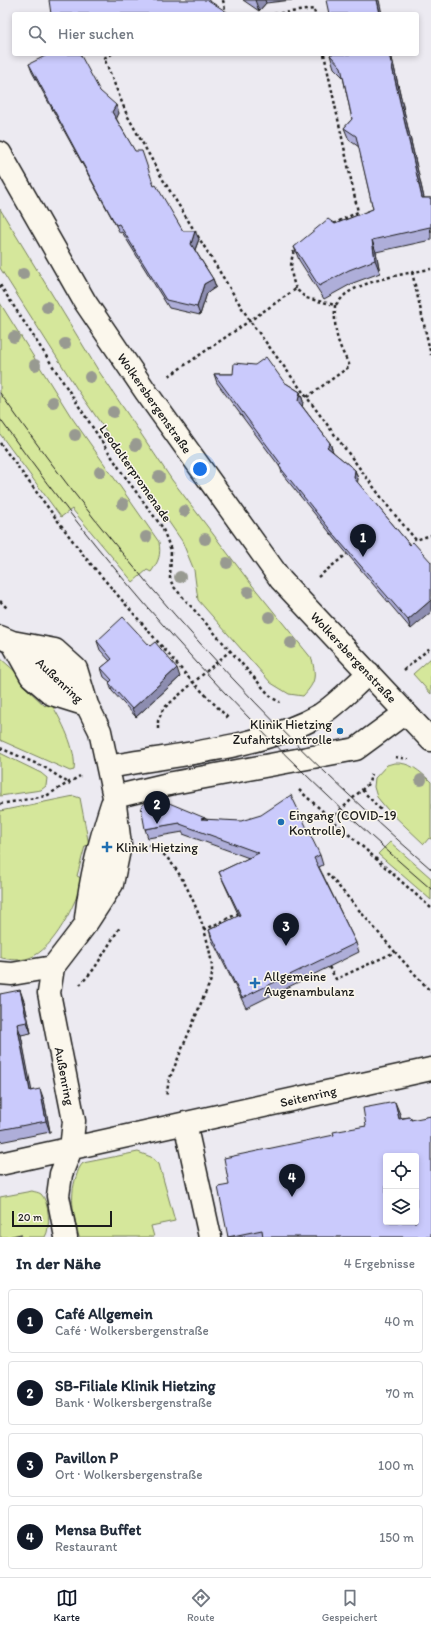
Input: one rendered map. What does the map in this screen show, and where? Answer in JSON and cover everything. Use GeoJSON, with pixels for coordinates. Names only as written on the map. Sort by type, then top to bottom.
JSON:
{"type":"FeatureCollection","features":[{"type":"Feature","properties":{"kind":"street","name":"Wolkersbergenstraße"},"geometry":{"type":"LineString","coordinates":[[0,153],[85,302],[146,392],[281,580],[431,740]]}},
{"type":"Feature","properties":{"kind":"street","name":"Außenring"},"geometry":{"type":"LineString","coordinates":[[6,639],[44,661],[87,705],[100,730],[114,797],[120,845],[112,884],[86,924],[53,967],[49,993],[74,1121],[71,1149],[61,1174],[58,1196],[66,1237]]}},
{"type":"Feature","properties":{"kind":"street"},"geometry":{"type":"LineString","coordinates":[[108,767],[206,749],[283,732],[321,714],[369,673]]}},
{"type":"Feature","properties":{"kind":"street"},"geometry":{"type":"LineString","coordinates":[[114,797],[210,776],[356,749],[405,713]]}},
{"type":"Feature","properties":{"kind":"street"},"geometry":{"type":"LineString","coordinates":[[206,749],[200,760],[201,769],[210,776]]}},
{"type":"Feature","properties":{"kind":"street"},"geometry":{"type":"LineString","coordinates":[[0,973],[12,974],[53,967]]}},
{"type":"Feature","properties":{"kind":"street","name":"Seitenring"},"geometry":{"type":"LineString","coordinates":[[0,1164],[161,1130],[185,1123],[431,1069]]}},
{"type":"Feature","properties":{"kind":"street"},"geometry":{"type":"LineString","coordinates":[[185,1123],[210,1237]]}},
{"type":"Feature","properties":{"kind":"path"},"geometry":{"type":"LineString","coordinates":[[223,0],[226,12]]}},
{"type":"Feature","properties":{"kind":"path"},"geometry":{"type":"LineString","coordinates":[[290,12],[314,9],[315,12]]}},
{"type":"Feature","properties":{"kind":"path"},"geometry":{"type":"LineString","coordinates":[[108,56],[104,58],[127,115],[162,178],[250,321],[390,509],[416,540],[431,535]]}},
{"type":"Feature","properties":{"kind":"path"},"geometry":{"type":"LineString","coordinates":[[324,56],[358,212],[330,225]]}},
{"type":"Feature","properties":{"kind":"path"},"geometry":{"type":"LineString","coordinates":[[300,242],[296,246],[290,261],[291,275],[296,289],[306,298],[335,306]]}},
{"type":"Feature","properties":{"kind":"path"},"geometry":{"type":"LineString","coordinates":[[307,397],[350,366],[339,347],[335,335],[335,306],[345,294],[359,287],[412,272],[431,269]]}},
{"type":"Feature","properties":{"kind":"path"},"geometry":{"type":"LineString","coordinates":[[412,272],[431,355]]}},
{"type":"Feature","properties":{"kind":"path","name":"Leodolterpromenade"},"geometry":{"type":"LineString","coordinates":[[0,285],[123,474],[162,527],[171,550],[170,579],[173,586],[272,698],[283,704]]}},
{"type":"Feature","properties":{"kind":"path"},"geometry":{"type":"LineString","coordinates":[[146,392],[296,289]]}},
{"type":"Feature","properties":{"kind":"path"},"geometry":{"type":"LineString","coordinates":[[0,443],[84,556],[193,682],[250,740]]}},
{"type":"Feature","properties":{"kind":"path"},"geometry":{"type":"LineString","coordinates":[[322,583],[317,578],[347,554]]}},
{"type":"Feature","properties":{"kind":"path"},"geometry":{"type":"LineString","coordinates":[[402,672],[431,647]]}},
{"type":"Feature","properties":{"kind":"path"},"geometry":{"type":"LineString","coordinates":[[159,737],[158,721],[163,709],[231,650]]}},
{"type":"Feature","properties":{"kind":"path"},"geometry":{"type":"LineString","coordinates":[[0,748],[44,767],[70,784]]}},
{"type":"Feature","properties":{"kind":"path"},"geometry":{"type":"LineString","coordinates":[[389,757],[400,757],[412,760]]}},
{"type":"Feature","properties":{"kind":"path"},"geometry":{"type":"LineString","coordinates":[[274,764],[310,802],[431,908]]}},
{"type":"Feature","properties":{"kind":"path"},"geometry":{"type":"LineString","coordinates":[[330,819],[370,783],[373,770]]}},
{"type":"Feature","properties":{"kind":"path"},"geometry":{"type":"LineString","coordinates":[[362,790],[384,813]]}},
{"type":"Feature","properties":{"kind":"path"},"geometry":{"type":"LineString","coordinates":[[145,844],[156,846],[176,867],[198,909],[204,930],[212,974],[169,1080],[161,1130]]}},
{"type":"Feature","properties":{"kind":"path"},"geometry":{"type":"LineString","coordinates":[[314,880],[328,874],[431,992]]}},
{"type":"Feature","properties":{"kind":"path"},"geometry":{"type":"LineString","coordinates":[[204,930],[246,910]]}},
{"type":"Feature","properties":{"kind":"path"},"geometry":{"type":"LineString","coordinates":[[329,967],[336,979],[395,952]]}},
{"type":"Feature","properties":{"kind":"green space"},"geometry":{"type":"Polygon","coordinates":[[[0,209],[98,370],[172,480],[248,580],[312,659],[314,679],[313,683],[303,696],[289,694],[271,683],[198,600],[194,570],[182,541],[77,389],[0,268],[0,209]]]}},
{"type":"Feature","properties":{"kind":"green space"},"geometry":{"type":"Polygon","coordinates":[[[0,303],[70,415],[159,542],[160,551],[158,561],[154,568],[151,572],[147,570],[133,582],[72,509],[61,517],[0,434],[0,303]]]}},
{"type":"Feature","properties":{"kind":"green space"},"geometry":{"type":"Polygon","coordinates":[[[0,658],[26,681],[23,685],[45,706],[50,702],[59,717],[71,744],[74,770],[70,771],[0,740],[0,658]]]}},
{"type":"Feature","properties":{"kind":"green space"},"geometry":{"type":"Polygon","coordinates":[[[431,658],[431,694],[413,674],[431,658]]]}},
{"type":"Feature","properties":{"kind":"green space"},"geometry":{"type":"Polygon","coordinates":[[[0,753],[41,773],[47,778],[46,786],[41,790],[0,796],[0,753]]]}},
{"type":"Feature","properties":{"kind":"green space"},"geometry":{"type":"Polygon","coordinates":[[[394,763],[405,764],[414,768],[431,782],[431,839],[429,838],[424,844],[387,809],[377,797],[374,787],[375,778],[387,765],[394,763]]]}},
{"type":"Feature","properties":{"kind":"green space"},"geometry":{"type":"Polygon","coordinates":[[[74,796],[80,798],[89,845],[85,846],[77,876],[83,879],[80,889],[63,924],[47,946],[38,953],[22,960],[2,958],[0,957],[0,811],[74,796]]]}},
{"type":"Feature","properties":{"kind":"green space"},"geometry":{"type":"Polygon","coordinates":[[[390,842],[431,878],[431,900],[378,854],[390,842]]]}},
{"type":"Feature","properties":{"kind":"green space"},"geometry":{"type":"Polygon","coordinates":[[[138,1152],[151,1157],[159,1164],[175,1221],[151,1226],[154,1237],[79,1237],[74,1214],[73,1192],[80,1166],[83,1163],[138,1152]]]}},
{"type":"Feature","properties":{"kind":"green space"},"geometry":{"type":"Polygon","coordinates":[[[32,1191],[41,1194],[46,1202],[48,1227],[45,1237],[0,1237],[0,1197],[32,1191]]]}},
{"type":"Feature","properties":{"kind":"building"},"geometry":{"type":"Polygon","coordinates":[[[49,0],[208,0],[227,12],[51,12],[49,0]]]}},
{"type":"Feature","properties":{"kind":"building"},"geometry":{"type":"Polygon","coordinates":[[[326,0],[377,0],[380,12],[329,12],[326,0]]]}},
{"type":"Feature","properties":{"kind":"building"},"geometry":{"type":"Polygon","coordinates":[[[45,56],[81,56],[100,91],[116,105],[112,112],[135,151],[142,151],[154,186],[156,185],[183,231],[195,231],[191,244],[213,279],[204,284],[197,307],[166,300],[119,224],[116,225],[29,64],[45,56]]]}},
{"type":"Feature","properties":{"kind":"building"},"geometry":{"type":"Polygon","coordinates":[[[331,56],[389,56],[422,198],[431,198],[431,232],[430,227],[372,240],[375,260],[349,270],[319,286],[294,247],[328,219],[335,224],[373,209],[356,136],[344,128],[352,119],[341,67],[331,56]]]}},
{"type":"Feature","properties":{"kind":"building"},"geometry":{"type":"Polygon","coordinates":[[[266,357],[284,382],[300,392],[298,401],[330,443],[327,447],[355,470],[354,478],[410,545],[413,542],[431,562],[431,600],[408,620],[340,542],[279,466],[281,464],[214,374],[233,374],[234,363],[255,365],[266,357]]]}},
{"type":"Feature","properties":{"kind":"building"},"geometry":{"type":"Polygon","coordinates":[[[123,617],[150,646],[155,642],[177,668],[132,709],[109,683],[112,680],[101,668],[112,659],[97,641],[123,617]]]}},
{"type":"Feature","properties":{"kind":"building"},"geometry":{"type":"Polygon","coordinates":[[[150,795],[205,818],[201,819],[241,821],[261,815],[291,795],[320,855],[314,858],[356,943],[242,998],[209,930],[240,915],[219,872],[259,853],[180,823],[145,829],[141,807],[150,795]]]}},
{"type":"Feature","properties":{"kind":"building"},"geometry":{"type":"Polygon","coordinates":[[[20,990],[27,1022],[17,1024],[30,1091],[40,1089],[46,1121],[0,1130],[0,994],[20,990]]]}},
{"type":"Feature","properties":{"kind":"building"},"geometry":{"type":"Polygon","coordinates":[[[395,1102],[399,1119],[410,1117],[411,1120],[431,1116],[431,1237],[263,1237],[262,1230],[228,1237],[218,1187],[229,1185],[224,1158],[334,1135],[333,1132],[366,1126],[363,1108],[395,1102]]]}},
{"type":"Feature","properties":{"kind":"building"},"geometry":{"type":"Polygon","coordinates":[[[21,1234],[21,1237],[7,1237],[21,1234]]]}},
{"type":"Feature","properties":{"kind":"tram line"},"geometry":{"type":"LineString","coordinates":[[0,393],[47,458],[97,522],[148,584],[201,644],[312,760],[431,869]]}},
{"type":"Feature","properties":{"kind":"tram line"},"geometry":{"type":"LineString","coordinates":[[0,419],[96,546],[148,608],[201,667],[256,725],[313,781],[371,836],[431,889]]}},
{"type":"Feature","properties":{"kind":"place","name":"Café Allgemein"},"geometry":{"type":"Point","coordinates":[363,557]}},
{"type":"Feature","properties":{"kind":"place","name":"Klinik Hietzing Zufahrtskontrolle"},"geometry":{"type":"Point","coordinates":[340,731]}},
{"type":"Feature","properties":{"kind":"place","name":"Eingang (COVID-19 Kontrolle)"},"geometry":{"type":"Point","coordinates":[281,822]}},
{"type":"Feature","properties":{"kind":"place","name":"SB-Filiale Klinik Hietzing"},"geometry":{"type":"Point","coordinates":[157,824]}},
{"type":"Feature","properties":{"kind":"place","name":"Klinik Hietzing"},"geometry":{"type":"Point","coordinates":[107,847]}},
{"type":"Feature","properties":{"kind":"place","name":"Pavillon P"},"geometry":{"type":"Point","coordinates":[286,946]}},
{"type":"Feature","properties":{"kind":"place","name":"Allgemeine Augenambulanz"},"geometry":{"type":"Point","coordinates":[255,983]}},
{"type":"Feature","properties":{"kind":"place","name":"Mensa Buffet"},"geometry":{"type":"Point","coordinates":[292,1197]}}]}
